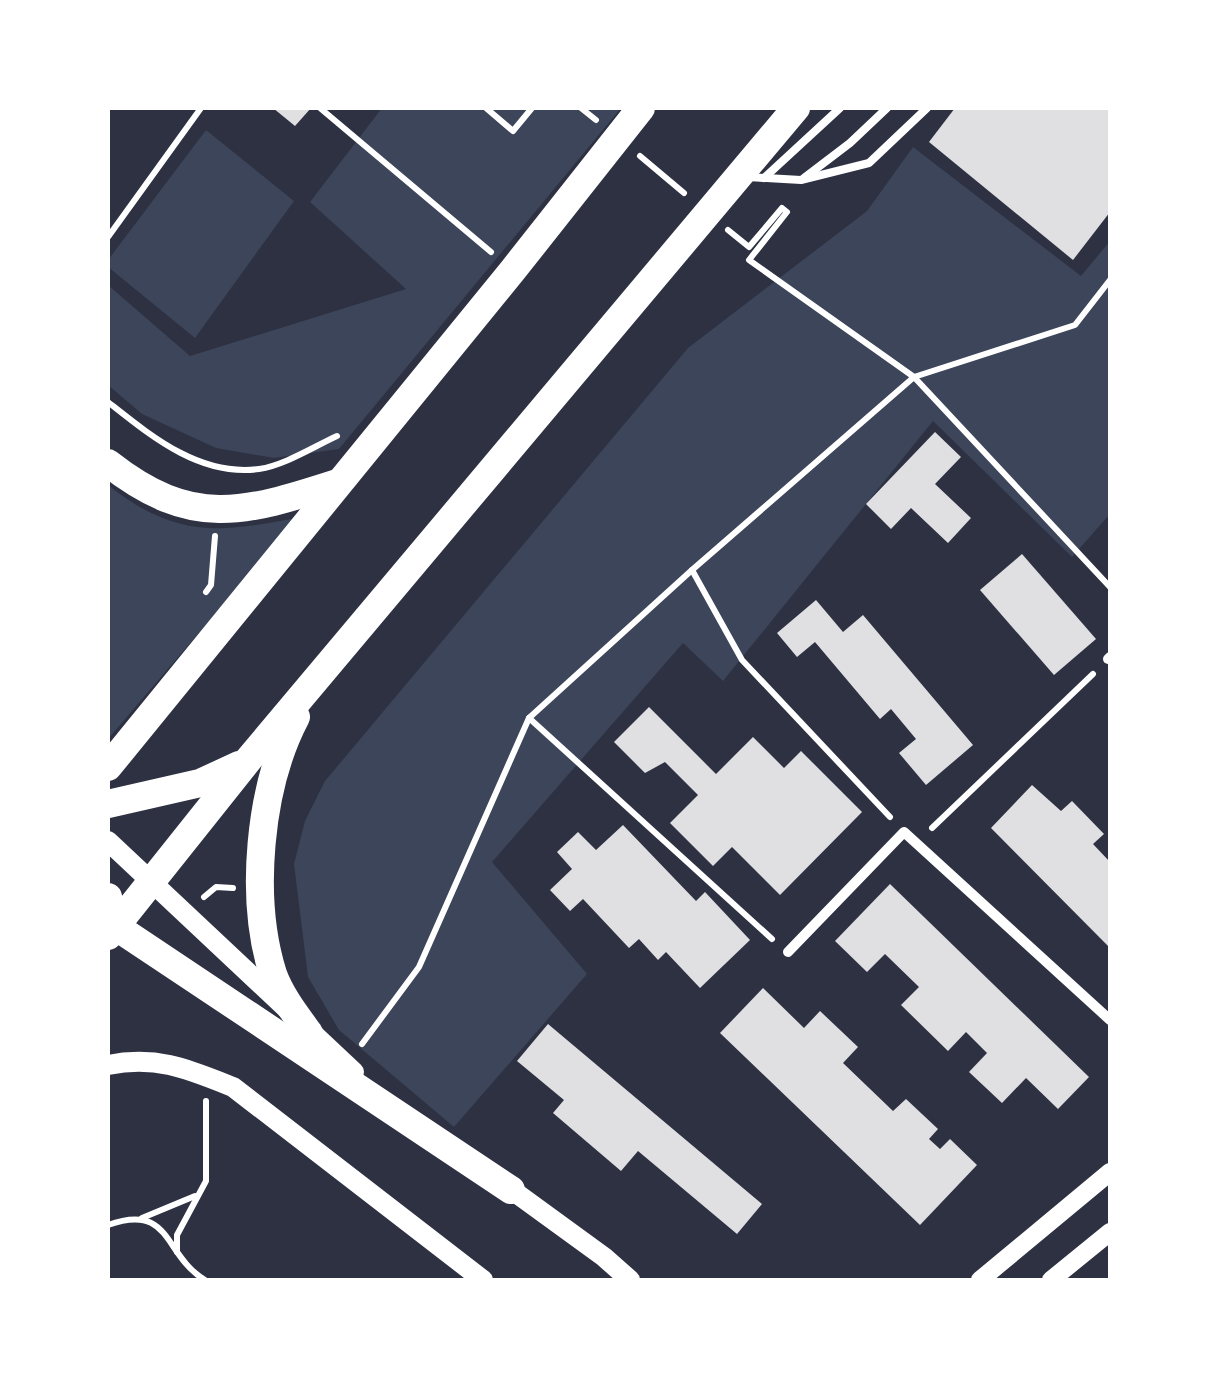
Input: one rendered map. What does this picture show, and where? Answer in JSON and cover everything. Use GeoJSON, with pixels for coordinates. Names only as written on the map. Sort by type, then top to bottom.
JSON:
{"type":"FeatureCollection","features":[{"type":"Feature","properties":{"kind":"highway"},"geometry":{"type":"LineString","coordinates":[[108,767],[641,108]]}},
{"type":"Feature","properties":{"kind":"highway"},"geometry":{"type":"LineString","coordinates":[[110,929],[250,759],[751,177],[796,108]]}},
{"type":"Feature","properties":{"kind":"highway"},"geometry":{"type":"LineString","coordinates":[[108,463],[130,481],[175,502],[217,511],[265,506],[339,482]]}},
{"type":"Feature","properties":{"kind":"highway"},"geometry":{"type":"LineString","coordinates":[[309,1034],[274,977],[264,938],[260,886],[274,775],[288,731],[310,690]]}},
{"type":"Feature","properties":{"kind":"highway"},"geometry":{"type":"LineString","coordinates":[[108,804],[200,784],[250,759]]}},
{"type":"Feature","properties":{"kind":"highway"},"geometry":{"type":"LineString","coordinates":[[108,896],[110,929]]}},
{"type":"Feature","properties":{"kind":"highway"},"geometry":{"type":"LineString","coordinates":[[110,929],[512,1190]]}},
{"type":"Feature","properties":{"kind":"main road"},"geometry":{"type":"LineString","coordinates":[[108,841],[346,1067],[630,1280]]}},
{"type":"Feature","properties":{"kind":"main road"},"geometry":{"type":"LineString","coordinates":[[108,1065],[137,1059],[186,1068],[232,1088],[482,1280]]}},
{"type":"Feature","properties":{"kind":"main road"},"geometry":{"type":"LineString","coordinates":[[604,1258],[640,1280]]}},
{"type":"Feature","properties":{"kind":"street"},"geometry":{"type":"LineString","coordinates":[[788,952],[904,832],[1110,1020]]}},
{"type":"Feature","properties":{"kind":"street"},"geometry":{"type":"LineString","coordinates":[[988,1277],[1110,1172]]}},
{"type":"Feature","properties":{"kind":"street"},"geometry":{"type":"LineString","coordinates":[[1051,1280],[1110,1232]]}},
{"type":"Feature","properties":{"kind":"lane"},"geometry":{"type":"LineString","coordinates":[[751,177],[840,108]]}},
{"type":"Feature","properties":{"kind":"lane"},"geometry":{"type":"LineString","coordinates":[[800,180],[850,143],[888,108]]}},
{"type":"Feature","properties":{"kind":"lane"},"geometry":{"type":"LineString","coordinates":[[751,177],[800,180],[870,163],[927,108]]}},
{"type":"Feature","properties":{"kind":"path"},"geometry":{"type":"LineString","coordinates":[[108,236],[201,108]]}},
{"type":"Feature","properties":{"kind":"path"},"geometry":{"type":"LineString","coordinates":[[320,108],[513,270]]}},
{"type":"Feature","properties":{"kind":"path"},"geometry":{"type":"LineString","coordinates":[[486,108],[513,131],[532,108]]}},
{"type":"Feature","properties":{"kind":"path"},"geometry":{"type":"LineString","coordinates":[[581,108],[596,120]]}},
{"type":"Feature","properties":{"kind":"path"},"geometry":{"type":"LineString","coordinates":[[627,146],[688,196]]}},
{"type":"Feature","properties":{"kind":"path"},"geometry":{"type":"LineString","coordinates":[[718,222],[749,248],[782,208],[787,212],[749,260],[914,376],[1110,587]]}},
{"type":"Feature","properties":{"kind":"path"},"geometry":{"type":"LineString","coordinates":[[346,1067],[419,967],[528,718],[914,376],[1075,326],[1110,280]]}},
{"type":"Feature","properties":{"kind":"path"},"geometry":{"type":"LineString","coordinates":[[108,402],[160,442],[222,470],[211,585],[200,599]]}},
{"type":"Feature","properties":{"kind":"path"},"geometry":{"type":"LineString","coordinates":[[692,570],[742,660],[904,832]]}},
{"type":"Feature","properties":{"kind":"path"},"geometry":{"type":"LineString","coordinates":[[916,844],[1109,658]]}},
{"type":"Feature","properties":{"kind":"path"},"geometry":{"type":"LineString","coordinates":[[528,718],[788,952]]}},
{"type":"Feature","properties":{"kind":"path"},"geometry":{"type":"LineString","coordinates":[[185,915],[216,887],[260,886]]}},
{"type":"Feature","properties":{"kind":"path"},"geometry":{"type":"LineString","coordinates":[[177,1252],[176,1235],[206,1181],[209,1077]]}},
{"type":"Feature","properties":{"kind":"path"},"geometry":{"type":"LineString","coordinates":[[108,1225],[140,1218],[198,1194]]}},
{"type":"Feature","properties":{"kind":"path"},"geometry":{"type":"LineString","coordinates":[[140,1218],[161,1228],[193,1273],[204,1280]]}},
{"type":"Feature","properties":{"kind":"shaded area"},"geometry":{"type":"Polygon","coordinates":[[[382,108],[621,108],[339,449],[274,458],[216,448],[142,414],[108,385],[108,285],[190,356],[406,289],[310,202],[382,108]]]}},
{"type":"Feature","properties":{"kind":"shaded area"},"geometry":{"type":"Polygon","coordinates":[[[206,130],[294,201],[195,338],[108,267],[108,260],[206,130]]]}},
{"type":"Feature","properties":{"kind":"shaded area"},"geometry":{"type":"Polygon","coordinates":[[[913,147],[1081,276],[1110,241],[1110,514],[1072,557],[933,421],[723,681],[683,643],[492,862],[587,974],[454,1127],[339,1030],[308,977],[294,864],[305,821],[325,781],[688,348],[867,211],[913,147]]]}},
{"type":"Feature","properties":{"kind":"shaded area"},"geometry":{"type":"Polygon","coordinates":[[[108,485],[155,515],[198,527],[243,527],[297,518],[108,739],[108,485]]]}},
{"type":"Feature","properties":{"kind":"building"},"geometry":{"type":"Polygon","coordinates":[[[273,108],[311,108],[295,126],[273,108]]]}},
{"type":"Feature","properties":{"kind":"building"},"geometry":{"type":"Polygon","coordinates":[[[955,108],[1110,108],[1110,212],[1073,260],[929,142],[955,108]]]}},
{"type":"Feature","properties":{"kind":"building"},"geometry":{"type":"Polygon","coordinates":[[[935,432],[961,457],[935,484],[971,518],[948,543],[911,508],[891,529],[866,504],[935,432]]]}},
{"type":"Feature","properties":{"kind":"building"},"geometry":{"type":"Polygon","coordinates":[[[1022,554],[1096,639],[1054,675],[980,590],[1022,554]]]}},
{"type":"Feature","properties":{"kind":"building"},"geometry":{"type":"Polygon","coordinates":[[[816,600],[843,632],[863,615],[973,745],[926,785],[899,753],[916,739],[891,709],[880,719],[815,642],[797,657],[777,633],[816,600]]]}},
{"type":"Feature","properties":{"kind":"building"},"geometry":{"type":"Polygon","coordinates":[[[649,707],[716,774],[753,737],[784,768],[801,751],[862,812],[780,895],[732,847],[713,866],[670,823],[698,795],[665,762],[645,773],[614,742],[649,707]]]}},
{"type":"Feature","properties":{"kind":"building"},"geometry":{"type":"Polygon","coordinates":[[[1032,785],[1061,811],[1072,801],[1104,834],[1093,844],[1110,862],[1110,948],[991,828],[1032,785]]]}},
{"type":"Feature","properties":{"kind":"building"},"geometry":{"type":"Polygon","coordinates":[[[623,825],[696,901],[705,892],[750,940],[700,988],[666,952],[658,960],[639,939],[629,948],[583,899],[570,911],[550,890],[572,869],[557,852],[578,832],[596,850],[623,825]]]}},
{"type":"Feature","properties":{"kind":"building"},"geometry":{"type":"Polygon","coordinates":[[[890,884],[1089,1077],[1058,1109],[1026,1078],[1002,1103],[969,1072],[987,1053],[966,1032],[948,1051],[901,1005],[919,987],[885,954],[867,972],[835,941],[890,884]]]}},
{"type":"Feature","properties":{"kind":"building"},"geometry":{"type":"Polygon","coordinates":[[[763,988],[804,1028],[820,1011],[858,1047],[843,1063],[893,1111],[906,1099],[938,1129],[929,1139],[940,1149],[950,1139],[977,1165],[920,1225],[720,1033],[763,988]]]}},
{"type":"Feature","properties":{"kind":"building"},"geometry":{"type":"Polygon","coordinates":[[[548,1024],[762,1204],[737,1234],[638,1151],[621,1171],[553,1113],[564,1100],[517,1061],[548,1024]]]}}]}
